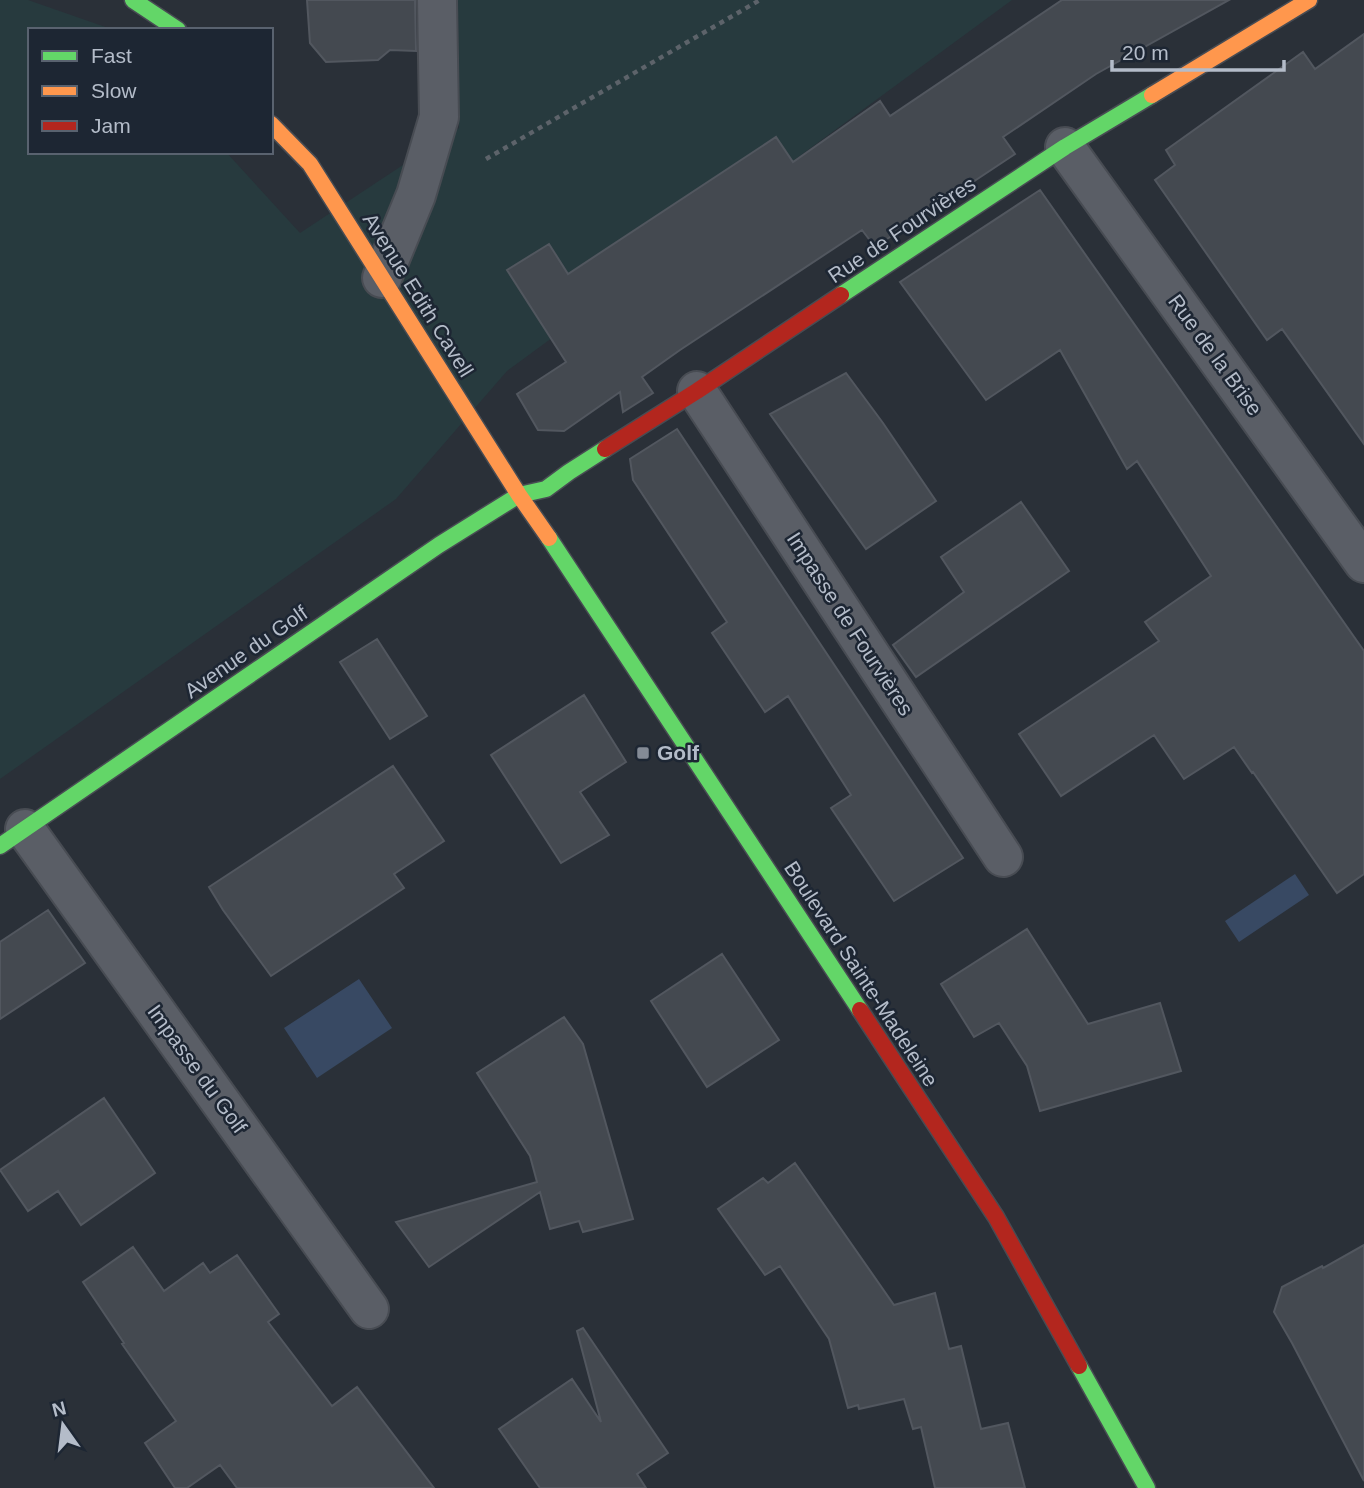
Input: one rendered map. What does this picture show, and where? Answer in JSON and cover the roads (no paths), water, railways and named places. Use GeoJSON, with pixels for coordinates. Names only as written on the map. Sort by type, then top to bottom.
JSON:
{"type":"FeatureCollection","features":[{"type":"Feature","properties":{"kind":"street"},"geometry":{"type":"LineString","coordinates":[[133,0],[175,28]]}},
{"type":"Feature","properties":{"kind":"street"},"geometry":{"type":"LineString","coordinates":[[382,278],[415,195],[439,117],[437,0]]}},
{"type":"Feature","properties":{"kind":"street","name":"Rue de Fourvières"},"geometry":{"type":"LineString","coordinates":[[519,495],[546,488],[1065,147],[1309,0]]}},
{"type":"Feature","properties":{"kind":"street","name":"Avenue Edith Cavell"},"geometry":{"type":"LineString","coordinates":[[273,126],[310,164],[519,495]]}},
{"type":"Feature","properties":{"kind":"street","name":"Rue de la Brise"},"geometry":{"type":"LineString","coordinates":[[1065,147],[1364,563]]}},
{"type":"Feature","properties":{"kind":"street","name":"Impasse de Fourvières"},"geometry":{"type":"LineString","coordinates":[[697,391],[1003,857]]}},
{"type":"Feature","properties":{"kind":"street","name":"Avenue du Golf"},"geometry":{"type":"LineString","coordinates":[[13,838],[439,545],[519,495]]}},
{"type":"Feature","properties":{"kind":"street","name":"Boulevard Sainte-Madeleine"},"geometry":{"type":"LineString","coordinates":[[519,495],[996,1217],[1147,1488]]}},
{"type":"Feature","properties":{"kind":"street","name":"Impasse du Golf"},"geometry":{"type":"LineString","coordinates":[[13,838],[369,1309]]}},
{"type":"Feature","properties":{"kind":"water"},"geometry":{"type":"Polygon","coordinates":[[[1295,874],[1309,895],[1239,942],[1225,921],[1295,874]]]}},
{"type":"Feature","properties":{"kind":"water"},"geometry":{"type":"Polygon","coordinates":[[[359,979],[392,1028],[317,1078],[284,1028],[359,979]]]}},
{"type":"Feature","properties":{"kind":"place","name":"Golf"},"geometry":{"type":"Point","coordinates":[643,753]}}]}
